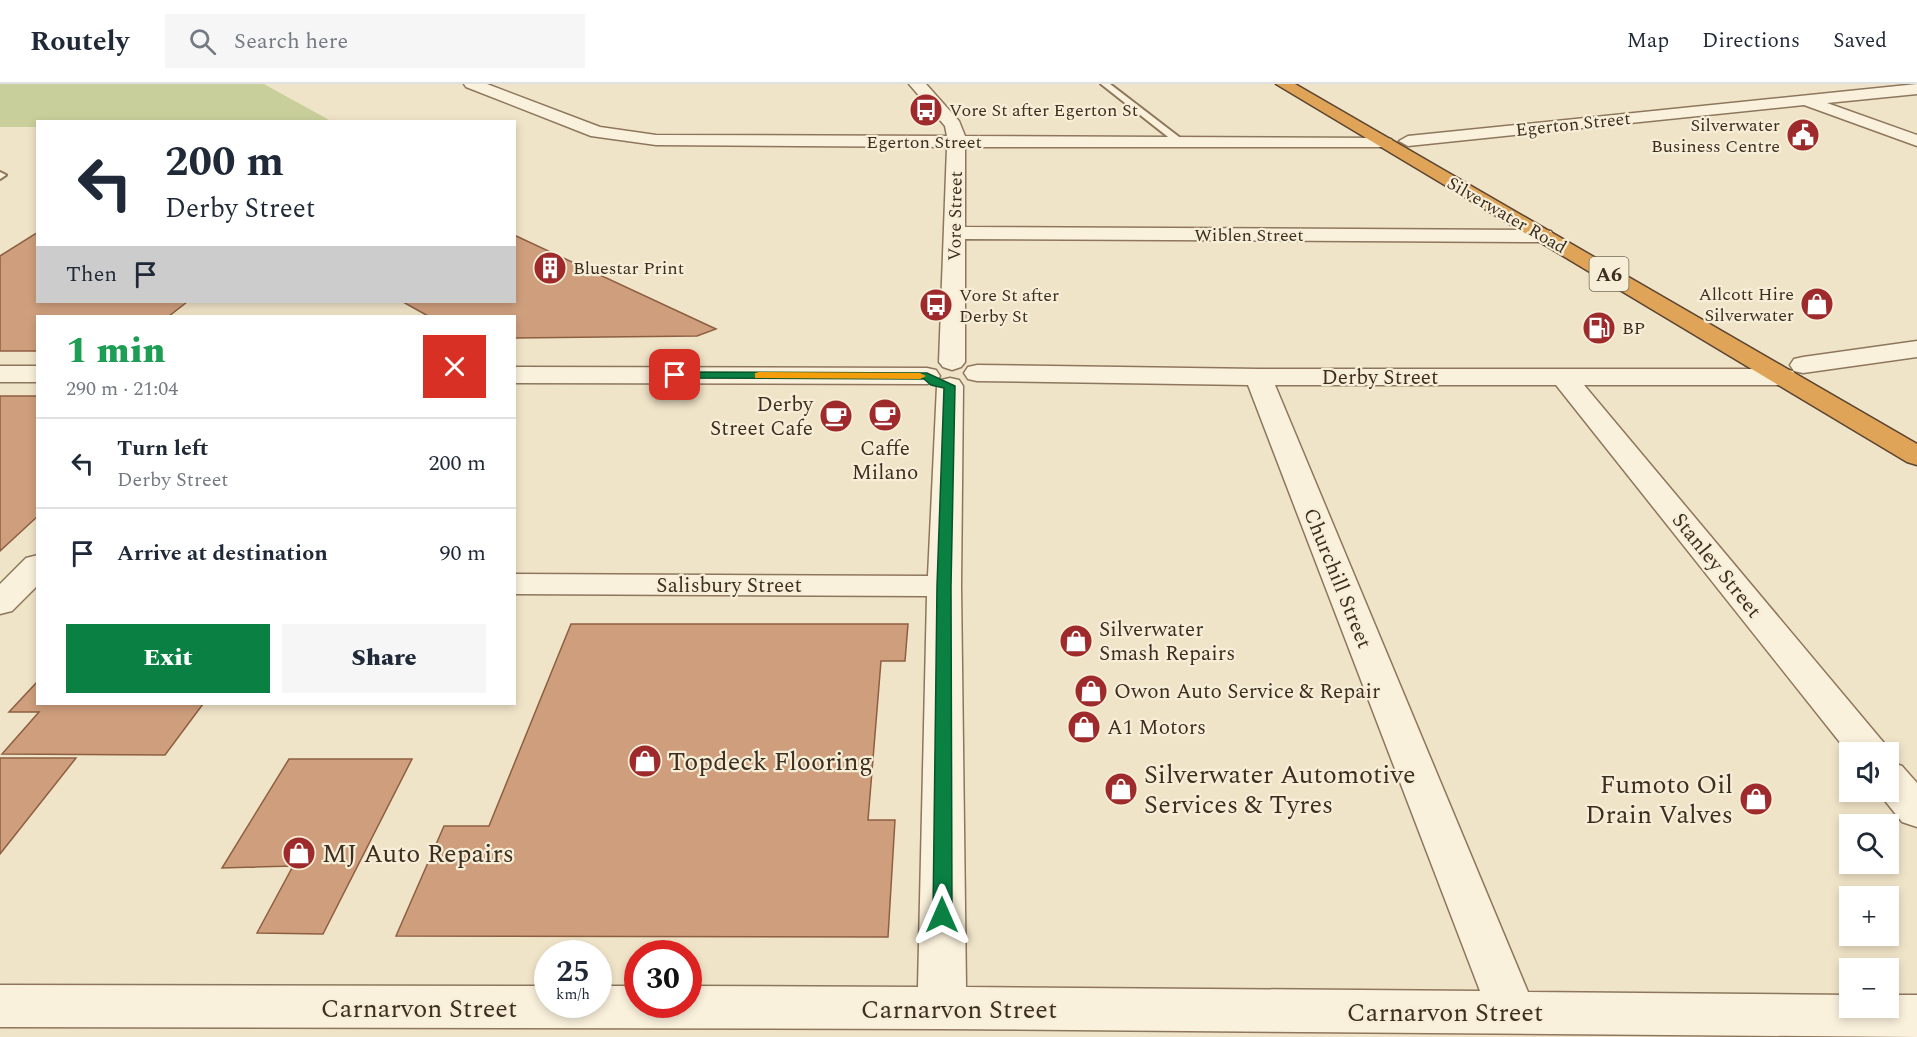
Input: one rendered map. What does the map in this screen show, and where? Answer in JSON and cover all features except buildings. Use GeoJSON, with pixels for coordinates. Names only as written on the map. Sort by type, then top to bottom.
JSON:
{"type":"FeatureCollection","features":[{"type":"Feature","properties":{"kind":"highway","name":"Silverwater Road"},"geometry":{"type":"LineString","coordinates":[[1284,84],[1396,142],[1793,371],[1917,456]]}},
{"type":"Feature","properties":{"kind":"highway","name":"Silverwater Road"},"geometry":{"type":"LineString","coordinates":[[1308,84],[1542,236],[1793,371],[1917,430]]}},
{"type":"Feature","properties":{"kind":"street","name":"Egerton Street"},"geometry":{"type":"LineString","coordinates":[[472,84],[597,132],[622,137],[656,140],[956,142],[1396,142],[1917,89]]}},
{"type":"Feature","properties":{"kind":"street","name":"Vore Street"},"geometry":{"type":"LineString","coordinates":[[917,84],[953,125],[956,142],[944,586],[942,1008]]}},
{"type":"Feature","properties":{"kind":"street"},"geometry":{"type":"LineString","coordinates":[[1770,88],[1917,141]]}},
{"type":"Feature","properties":{"kind":"street","name":"Wiblen Street"},"geometry":{"type":"LineString","coordinates":[[955,233],[1542,236]]}},
{"type":"Feature","properties":{"kind":"street","name":"Derby Street"},"geometry":{"type":"LineString","coordinates":[[516,375],[951,374],[1563,377],[1793,371],[1917,349]]}},
{"type":"Feature","properties":{"kind":"street"},"geometry":{"type":"LineString","coordinates":[[0,374],[36,374]]}},
{"type":"Feature","properties":{"kind":"street","name":"Churchill Street"},"geometry":{"type":"LineString","coordinates":[[1258,377],[1512,1012]]}},
{"type":"Feature","properties":{"kind":"street","name":"Stanley Street"},"geometry":{"type":"LineString","coordinates":[[1563,377],[1861,742]]}},
{"type":"Feature","properties":{"kind":"street","name":"Salisbury Street"},"geometry":{"type":"LineString","coordinates":[[516,584],[944,586]]}},
{"type":"Feature","properties":{"kind":"street"},"geometry":{"type":"LineString","coordinates":[[1899,789],[1917,811]]}},
{"type":"Feature","properties":{"kind":"street","name":"Carnarvon Street"},"geometry":{"type":"LineString","coordinates":[[0,1006],[591,1023],[942,1008],[1917,1017]]}},
{"type":"Feature","properties":{"kind":"lane"},"geometry":{"type":"LineString","coordinates":[[1104,84],[1180,142]]}},
{"type":"Feature","properties":{"kind":"green space"},"geometry":{"type":"Polygon","coordinates":[[[0,84],[264,84],[329,120],[36,120],[36,127],[0,127],[0,84]]]}},
{"type":"Feature","properties":{"kind":"slow traffic"},"geometry":{"type":"LineString","coordinates":[[759,376],[920,376]]}},
{"type":"Feature","properties":{"kind":"place","name":"Vore St after Egerton St"},"geometry":{"type":"Point","coordinates":[926,110]}},
{"type":"Feature","properties":{"kind":"place","name":"Silverwater Business Centre"},"geometry":{"type":"Point","coordinates":[1803,135]}},
{"type":"Feature","properties":{"kind":"place","name":"Bluestar Print"},"geometry":{"type":"Point","coordinates":[550,268]}},
{"type":"Feature","properties":{"kind":"place","name":"Allcott Hire Silverwater"},"geometry":{"type":"Point","coordinates":[1817,304]}},
{"type":"Feature","properties":{"kind":"place","name":"Vore St after Derby St"},"geometry":{"type":"Point","coordinates":[936,305]}},
{"type":"Feature","properties":{"kind":"place","name":"BP"},"geometry":{"type":"Point","coordinates":[1599,328]}},
{"type":"Feature","properties":{"kind":"place","name":"Caffe Milano"},"geometry":{"type":"Point","coordinates":[885,415]}},
{"type":"Feature","properties":{"kind":"place","name":"Derby Street Cafe"},"geometry":{"type":"Point","coordinates":[836,416]}},
{"type":"Feature","properties":{"kind":"place","name":"Silverwater Smash Repairs"},"geometry":{"type":"Point","coordinates":[1076,641]}},
{"type":"Feature","properties":{"kind":"place","name":"Owon Auto Service & Repair"},"geometry":{"type":"Point","coordinates":[1091,691]}},
{"type":"Feature","properties":{"kind":"place","name":"A1 Motors"},"geometry":{"type":"Point","coordinates":[1084,727]}},
{"type":"Feature","properties":{"kind":"place","name":"Topdeck Flooring"},"geometry":{"type":"Point","coordinates":[645,761]}},
{"type":"Feature","properties":{"kind":"place","name":"Silverwater Automotive Services & Tyres"},"geometry":{"type":"Point","coordinates":[1121,789]}},
{"type":"Feature","properties":{"kind":"place","name":"Fumoto Oil Drain Valves"},"geometry":{"type":"Point","coordinates":[1756,799]}},
{"type":"Feature","properties":{"kind":"place","name":"MJ Auto Repairs"},"geometry":{"type":"Point","coordinates":[299,853]}},
{"type":"Feature","properties":{"kind":"route"},"geometry":{"type":"LineString","coordinates":[[675,375],[927,376],[935,383],[950,386],[944,586],[942,915]]}}]}
